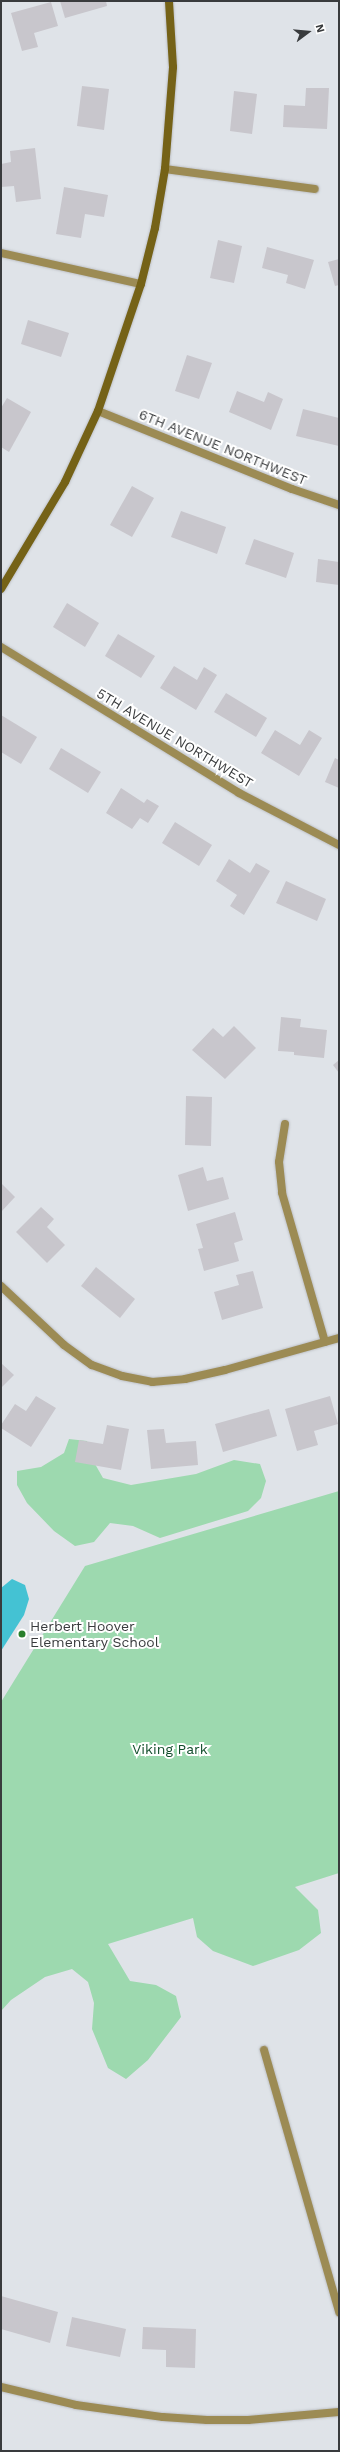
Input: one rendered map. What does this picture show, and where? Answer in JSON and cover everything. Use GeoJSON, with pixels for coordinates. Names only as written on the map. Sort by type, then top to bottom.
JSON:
{"type":"FeatureCollection","features":[{"type":"Feature","properties":{"kind":"main road"},"geometry":{"type":"LineString","coordinates":[[1,589],[65,482],[98,411],[141,284],[155,228],[165,169],[173,67],[169,1]]}},
{"type":"Feature","properties":{"kind":"street"},"geometry":{"type":"LineString","coordinates":[[165,169],[315,189]]}},
{"type":"Feature","properties":{"kind":"street"},"geometry":{"type":"LineString","coordinates":[[1,254],[141,284]]}},
{"type":"Feature","properties":{"kind":"street","name":"6TH AVENUE NORTHWEST"},"geometry":{"type":"LineString","coordinates":[[98,411],[292,489],[339,505]]}},
{"type":"Feature","properties":{"kind":"street","name":"5TH AVENUE NORTHWEST"},"geometry":{"type":"LineString","coordinates":[[1,647],[239,793],[339,845]]}},
{"type":"Feature","properties":{"kind":"street"},"geometry":{"type":"LineString","coordinates":[[285,1124],[279,1162],[282,1193],[325,1342]]}},
{"type":"Feature","properties":{"kind":"street"},"geometry":{"type":"LineString","coordinates":[[1,1286],[64,1345],[92,1365],[122,1376],[152,1382],[198,1376],[339,1338]]}},
{"type":"Feature","properties":{"kind":"street"},"geometry":{"type":"LineString","coordinates":[[264,2050],[339,2312]]}},
{"type":"Feature","properties":{"kind":"street"},"geometry":{"type":"LineString","coordinates":[[1,2387],[76,2405],[178,2418],[248,2420],[339,2412]]}},
{"type":"Feature","properties":{"kind":"green space"},"geometry":{"type":"Polygon","coordinates":[[[69,1439],[87,1441],[91,1457],[103,1478],[131,1485],[196,1474],[234,1460],[260,1464],[266,1481],[261,1498],[248,1511],[160,1538],[133,1526],[110,1523],[94,1542],[75,1546],[54,1531],[27,1503],[17,1485],[17,1471],[41,1467],[64,1453],[69,1439]]]}},
{"type":"Feature","properties":{"kind":"green space","name":"Viking Park"},"geometry":{"type":"Polygon","coordinates":[[[339,1491],[339,1873],[295,1887],[318,1910],[321,1933],[299,1950],[253,1966],[213,1951],[197,1937],[193,1918],[108,1944],[130,1981],[156,1985],[176,1996],[181,2017],[148,2060],[126,2079],[108,2068],[92,2029],[94,2003],[88,1982],[72,1969],[45,1977],[11,2000],[1,2011],[1,1702],[85,1566],[339,1491]]]}},
{"type":"Feature","properties":{"kind":"water"},"geometry":{"type":"Polygon","coordinates":[[[12,1579],[25,1585],[29,1599],[24,1615],[1,1651],[1,1588],[12,1579]]]}},
{"type":"Feature","properties":{"kind":"building"},"geometry":{"type":"Polygon","coordinates":[[[60,1],[106,1],[107,6],[65,18],[60,1]]]}},
{"type":"Feature","properties":{"kind":"building"},"geometry":{"type":"Polygon","coordinates":[[[51,2],[58,26],[34,33],[38,47],[22,51],[11,13],[51,2]]]}},
{"type":"Feature","properties":{"kind":"building"},"geometry":{"type":"Polygon","coordinates":[[[82,86],[109,89],[104,130],[77,126],[82,86]]]}},
{"type":"Feature","properties":{"kind":"building"},"geometry":{"type":"Polygon","coordinates":[[[306,88],[329,88],[327,129],[283,127],[284,105],[305,106],[306,88]]]}},
{"type":"Feature","properties":{"kind":"building"},"geometry":{"type":"Polygon","coordinates":[[[234,91],[257,94],[252,134],[230,131],[234,91]]]}},
{"type":"Feature","properties":{"kind":"building"},"geometry":{"type":"Polygon","coordinates":[[[35,148],[41,199],[16,202],[14,186],[1,187],[1,164],[11,162],[10,151],[35,148]]]}},
{"type":"Feature","properties":{"kind":"building"},"geometry":{"type":"Polygon","coordinates":[[[64,187],[108,195],[104,217],[85,214],[81,238],[56,234],[64,187]]]}},
{"type":"Feature","properties":{"kind":"building"},"geometry":{"type":"Polygon","coordinates":[[[218,240],[242,246],[234,283],[210,278],[218,240]]]}},
{"type":"Feature","properties":{"kind":"building"},"geometry":{"type":"Polygon","coordinates":[[[267,247],[314,260],[305,289],[286,283],[288,275],[262,268],[267,247]]]}},
{"type":"Feature","properties":{"kind":"building"},"geometry":{"type":"Polygon","coordinates":[[[339,259],[339,285],[335,286],[328,262],[339,259]]]}},
{"type":"Feature","properties":{"kind":"building"},"geometry":{"type":"Polygon","coordinates":[[[28,320],[69,333],[61,357],[21,344],[28,320]]]}},
{"type":"Feature","properties":{"kind":"building"},"geometry":{"type":"Polygon","coordinates":[[[187,355],[212,363],[199,399],[175,391],[187,355]]]}},
{"type":"Feature","properties":{"kind":"building"},"geometry":{"type":"Polygon","coordinates":[[[237,391],[264,402],[268,392],[283,399],[271,430],[229,412],[237,391]]]}},
{"type":"Feature","properties":{"kind":"building"},"geometry":{"type":"Polygon","coordinates":[[[7,398],[31,412],[9,452],[1,447],[1,408],[7,398]]]}},
{"type":"Feature","properties":{"kind":"building"},"geometry":{"type":"Polygon","coordinates":[[[303,409],[339,418],[339,446],[296,436],[303,409]]]}},
{"type":"Feature","properties":{"kind":"building"},"geometry":{"type":"Polygon","coordinates":[[[132,486],[154,498],[132,537],[110,525],[132,486]]]}},
{"type":"Feature","properties":{"kind":"building"},"geometry":{"type":"Polygon","coordinates":[[[181,511],[226,527],[217,554],[171,537],[181,511]]]}},
{"type":"Feature","properties":{"kind":"building"},"geometry":{"type":"Polygon","coordinates":[[[254,539],[294,553],[286,578],[245,564],[254,539]]]}},
{"type":"Feature","properties":{"kind":"building"},"geometry":{"type":"Polygon","coordinates":[[[318,559],[339,562],[339,585],[316,582],[318,559]]]}},
{"type":"Feature","properties":{"kind":"building"},"geometry":{"type":"Polygon","coordinates":[[[67,603],[99,623],[85,647],[53,627],[67,603]]]}},
{"type":"Feature","properties":{"kind":"building"},"geometry":{"type":"Polygon","coordinates":[[[118,634],[155,656],[141,678],[105,656],[118,634]]]}},
{"type":"Feature","properties":{"kind":"building"},"geometry":{"type":"Polygon","coordinates":[[[174,666],[197,680],[204,667],[217,675],[196,710],[160,688],[174,666]]]}},
{"type":"Feature","properties":{"kind":"building"},"geometry":{"type":"Polygon","coordinates":[[[226,693],[267,718],[256,737],[214,712],[226,693]]]}},
{"type":"Feature","properties":{"kind":"building"},"geometry":{"type":"Polygon","coordinates":[[[1,715],[37,737],[21,764],[1,752],[1,715]]]}},
{"type":"Feature","properties":{"kind":"building"},"geometry":{"type":"Polygon","coordinates":[[[275,730],[300,745],[309,730],[322,738],[299,776],[261,753],[275,730]]]}},
{"type":"Feature","properties":{"kind":"building"},"geometry":{"type":"Polygon","coordinates":[[[61,748],[101,772],[88,793],[49,769],[61,748]]]}},
{"type":"Feature","properties":{"kind":"building"},"geometry":{"type":"Polygon","coordinates":[[[335,758],[339,760],[339,788],[325,782],[335,758]]]}},
{"type":"Feature","properties":{"kind":"building"},"geometry":{"type":"Polygon","coordinates":[[[121,788],[144,803],[147,799],[159,806],[148,823],[140,818],[132,829],[106,813],[121,788]]]}},
{"type":"Feature","properties":{"kind":"building"},"geometry":{"type":"Polygon","coordinates":[[[175,822],[212,845],[199,866],[162,843],[175,822]]]}},
{"type":"Feature","properties":{"kind":"building"},"geometry":{"type":"Polygon","coordinates":[[[229,859],[250,873],[256,863],[270,871],[244,915],[230,906],[237,895],[216,881],[229,859]]]}},
{"type":"Feature","properties":{"kind":"building"},"geometry":{"type":"Polygon","coordinates":[[[286,881],[326,899],[317,921],[276,903],[286,881]]]}},
{"type":"Feature","properties":{"kind":"building"},"geometry":{"type":"Polygon","coordinates":[[[281,1017],[301,1019],[300,1027],[327,1030],[324,1058],[294,1055],[294,1052],[278,1051],[281,1017]]]}},
{"type":"Feature","properties":{"kind":"building"},"geometry":{"type":"Polygon","coordinates":[[[234,1026],[256,1048],[225,1079],[192,1050],[213,1028],[223,1037],[234,1026]]]}},
{"type":"Feature","properties":{"kind":"building"},"geometry":{"type":"Polygon","coordinates":[[[339,1060],[339,1073],[333,1065],[339,1060]]]}},
{"type":"Feature","properties":{"kind":"building"},"geometry":{"type":"Polygon","coordinates":[[[186,1096],[212,1097],[211,1146],[185,1145],[186,1096]]]}},
{"type":"Feature","properties":{"kind":"building"},"geometry":{"type":"Polygon","coordinates":[[[203,1167],[207,1181],[223,1177],[229,1199],[188,1211],[178,1175],[203,1167]]]}},
{"type":"Feature","properties":{"kind":"building"},"geometry":{"type":"Polygon","coordinates":[[[1,1183],[15,1197],[1,1212],[1,1183]]]}},
{"type":"Feature","properties":{"kind":"building"},"geometry":{"type":"Polygon","coordinates":[[[41,1207],[54,1219],[47,1227],[65,1245],[47,1263],[16,1232],[41,1207]]]}},
{"type":"Feature","properties":{"kind":"building"},"geometry":{"type":"Polygon","coordinates":[[[235,1212],[243,1240],[234,1243],[239,1261],[204,1271],[198,1249],[203,1248],[196,1224],[235,1212]]]}},
{"type":"Feature","properties":{"kind":"building"},"geometry":{"type":"Polygon","coordinates":[[[96,1267],[135,1299],[120,1318],[81,1286],[96,1267]]]}},
{"type":"Feature","properties":{"kind":"building"},"geometry":{"type":"Polygon","coordinates":[[[253,1271],[263,1308],[222,1320],[214,1292],[239,1285],[236,1275],[253,1271]]]}},
{"type":"Feature","properties":{"kind":"building"},"geometry":{"type":"Polygon","coordinates":[[[1,1363],[14,1375],[1,1388],[1,1363]]]}},
{"type":"Feature","properties":{"kind":"building"},"geometry":{"type":"Polygon","coordinates":[[[36,1396],[56,1408],[31,1447],[1,1428],[1,1425],[15,1404],[26,1411],[36,1396]]]}},
{"type":"Feature","properties":{"kind":"building"},"geometry":{"type":"Polygon","coordinates":[[[330,1396],[338,1424],[314,1431],[318,1445],[297,1451],[285,1409],[330,1396]]]}},
{"type":"Feature","properties":{"kind":"building"},"geometry":{"type":"Polygon","coordinates":[[[269,1409],[277,1436],[223,1452],[215,1424],[269,1409]]]}},
{"type":"Feature","properties":{"kind":"building"},"geometry":{"type":"Polygon","coordinates":[[[107,1425],[129,1429],[121,1470],[75,1462],[79,1440],[103,1444],[107,1425]]]}},
{"type":"Feature","properties":{"kind":"building"},"geometry":{"type":"Polygon","coordinates":[[[164,1429],[166,1443],[196,1441],[198,1465],[151,1469],[147,1430],[164,1429]]]}},
{"type":"Feature","properties":{"kind":"building"},"geometry":{"type":"Polygon","coordinates":[[[1,2296],[58,2312],[50,2343],[1,2329],[1,2296]]]}},
{"type":"Feature","properties":{"kind":"building"},"geometry":{"type":"Polygon","coordinates":[[[72,2317],[126,2329],[120,2357],[66,2346],[72,2317]]]}},
{"type":"Feature","properties":{"kind":"building"},"geometry":{"type":"Polygon","coordinates":[[[143,2327],[196,2329],[195,2368],[166,2367],[166,2350],[142,2349],[143,2327]]]}},
{"type":"Feature","properties":{"kind":"place","name":"Herbert Hoover Elementary School"},"geometry":{"type":"Point","coordinates":[22,1634]}}]}
